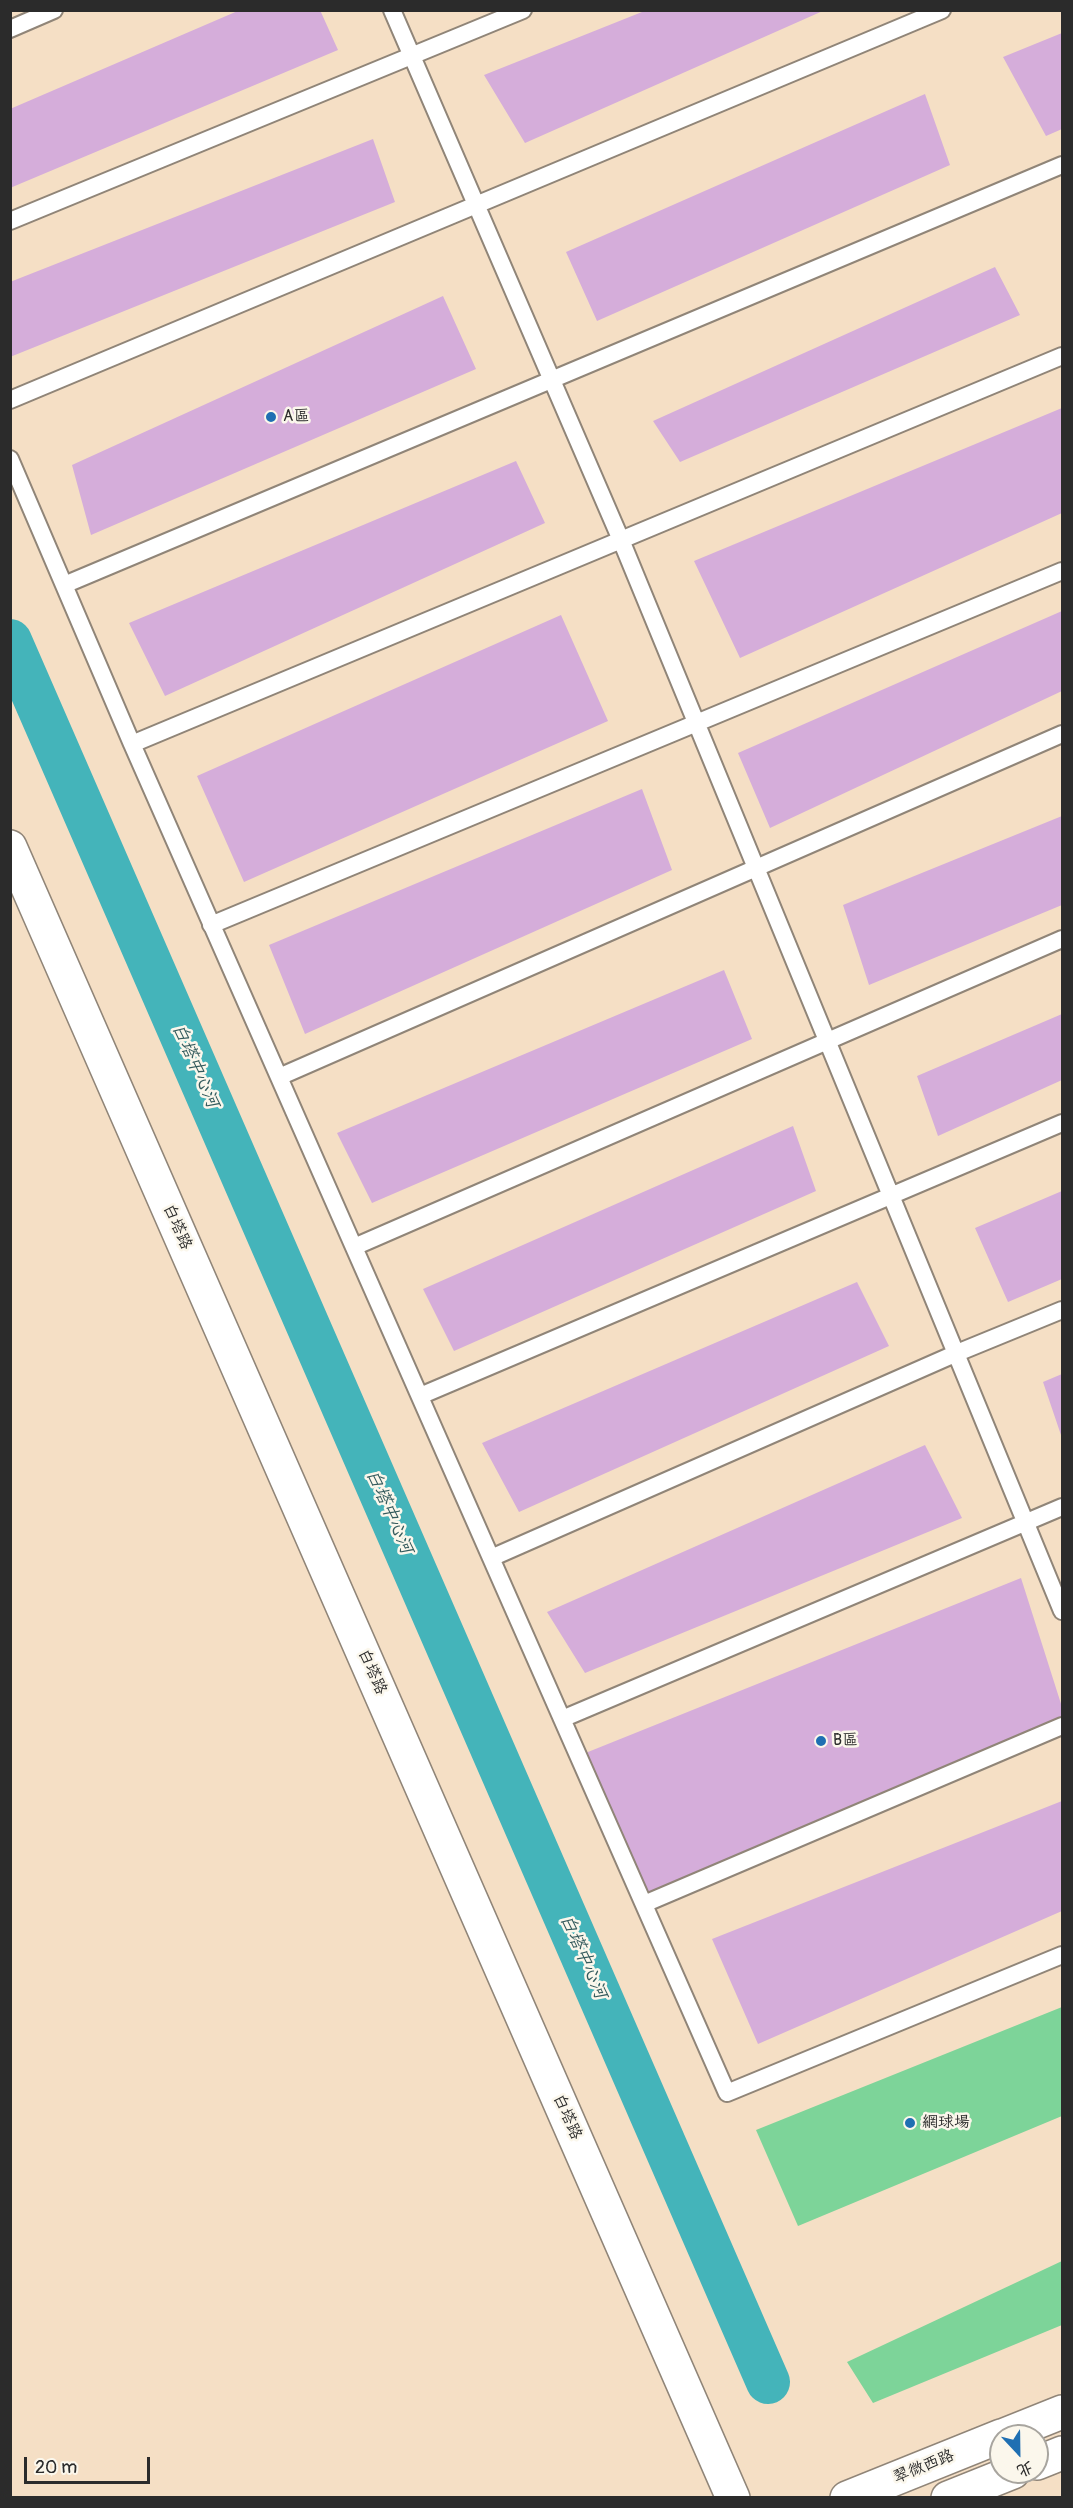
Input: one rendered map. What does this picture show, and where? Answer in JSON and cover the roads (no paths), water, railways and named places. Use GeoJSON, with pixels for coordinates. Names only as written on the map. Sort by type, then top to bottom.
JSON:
{"type":"FeatureCollection","features":[{"type":"Feature","properties":{"kind":"main road","name":"白塔路"},"geometry":{"type":"LineString","coordinates":[[10,847],[733,2498]]}},
{"type":"Feature","properties":{"kind":"main road","name":"翠微西路"},"geometry":{"type":"LineString","coordinates":[[1032,2424],[1062,2412]]}},
{"type":"Feature","properties":{"kind":"main road","name":"翠微西路"},"geometry":{"type":"LineString","coordinates":[[847,2498],[989,2441]]}},
{"type":"Feature","properties":{"kind":"main road"},"geometry":{"type":"LineString","coordinates":[[948,2498],[989,2482]]}},
{"type":"Feature","properties":{"kind":"lane"},"geometry":{"type":"LineString","coordinates":[[10,29],[54,10]]}},
{"type":"Feature","properties":{"kind":"lane"},"geometry":{"type":"LineString","coordinates":[[392,10],[621,540],[1062,1611]]}},
{"type":"Feature","properties":{"kind":"lane"},"geometry":{"type":"LineString","coordinates":[[10,221],[523,10]]}},
{"type":"Feature","properties":{"kind":"lane"},"geometry":{"type":"LineString","coordinates":[[10,400],[942,10]]}},
{"type":"Feature","properties":{"kind":"lane"},"geometry":{"type":"LineString","coordinates":[[64,585],[1062,165]]}},
{"type":"Feature","properties":{"kind":"lane"},"geometry":{"type":"LineString","coordinates":[[132,744],[1062,356]]}},
{"type":"Feature","properties":{"kind":"lane"},"geometry":{"type":"LineString","coordinates":[[10,459],[132,744],[727,2093],[1062,1955]]}},
{"type":"Feature","properties":{"kind":"lane"},"geometry":{"type":"LineString","coordinates":[[211,924],[1062,571]]}},
{"type":"Feature","properties":{"kind":"lane"},"geometry":{"type":"LineString","coordinates":[[279,1077],[1062,734]]}},
{"type":"Feature","properties":{"kind":"lane"},"geometry":{"type":"LineString","coordinates":[[354,1247],[1062,939]]}},
{"type":"Feature","properties":{"kind":"lane"},"geometry":{"type":"LineString","coordinates":[[420,1396],[1062,1123]]}},
{"type":"Feature","properties":{"kind":"lane"},"geometry":{"type":"LineString","coordinates":[[491,1558],[957,1353],[1062,1310]]}},
{"type":"Feature","properties":{"kind":"lane"},"geometry":{"type":"LineString","coordinates":[[562,1719],[1062,1507]]}},
{"type":"Feature","properties":{"kind":"lane"},"geometry":{"type":"LineString","coordinates":[[644,1904],[1062,1726]]}},
{"type":"Feature","properties":{"kind":"waterway","name":"白塔中心河"},"geometry":{"type":"LineString","coordinates":[[10,641],[768,2382]]}},
{"type":"Feature","properties":{"kind":"place","name":"A區"},"geometry":{"type":"Point","coordinates":[271,417]}},
{"type":"Feature","properties":{"kind":"place","name":"B區"},"geometry":{"type":"Point","coordinates":[821,1741]}},
{"type":"Feature","properties":{"kind":"place","name":"網球場"},"geometry":{"type":"Point","coordinates":[910,2123]}}]}
